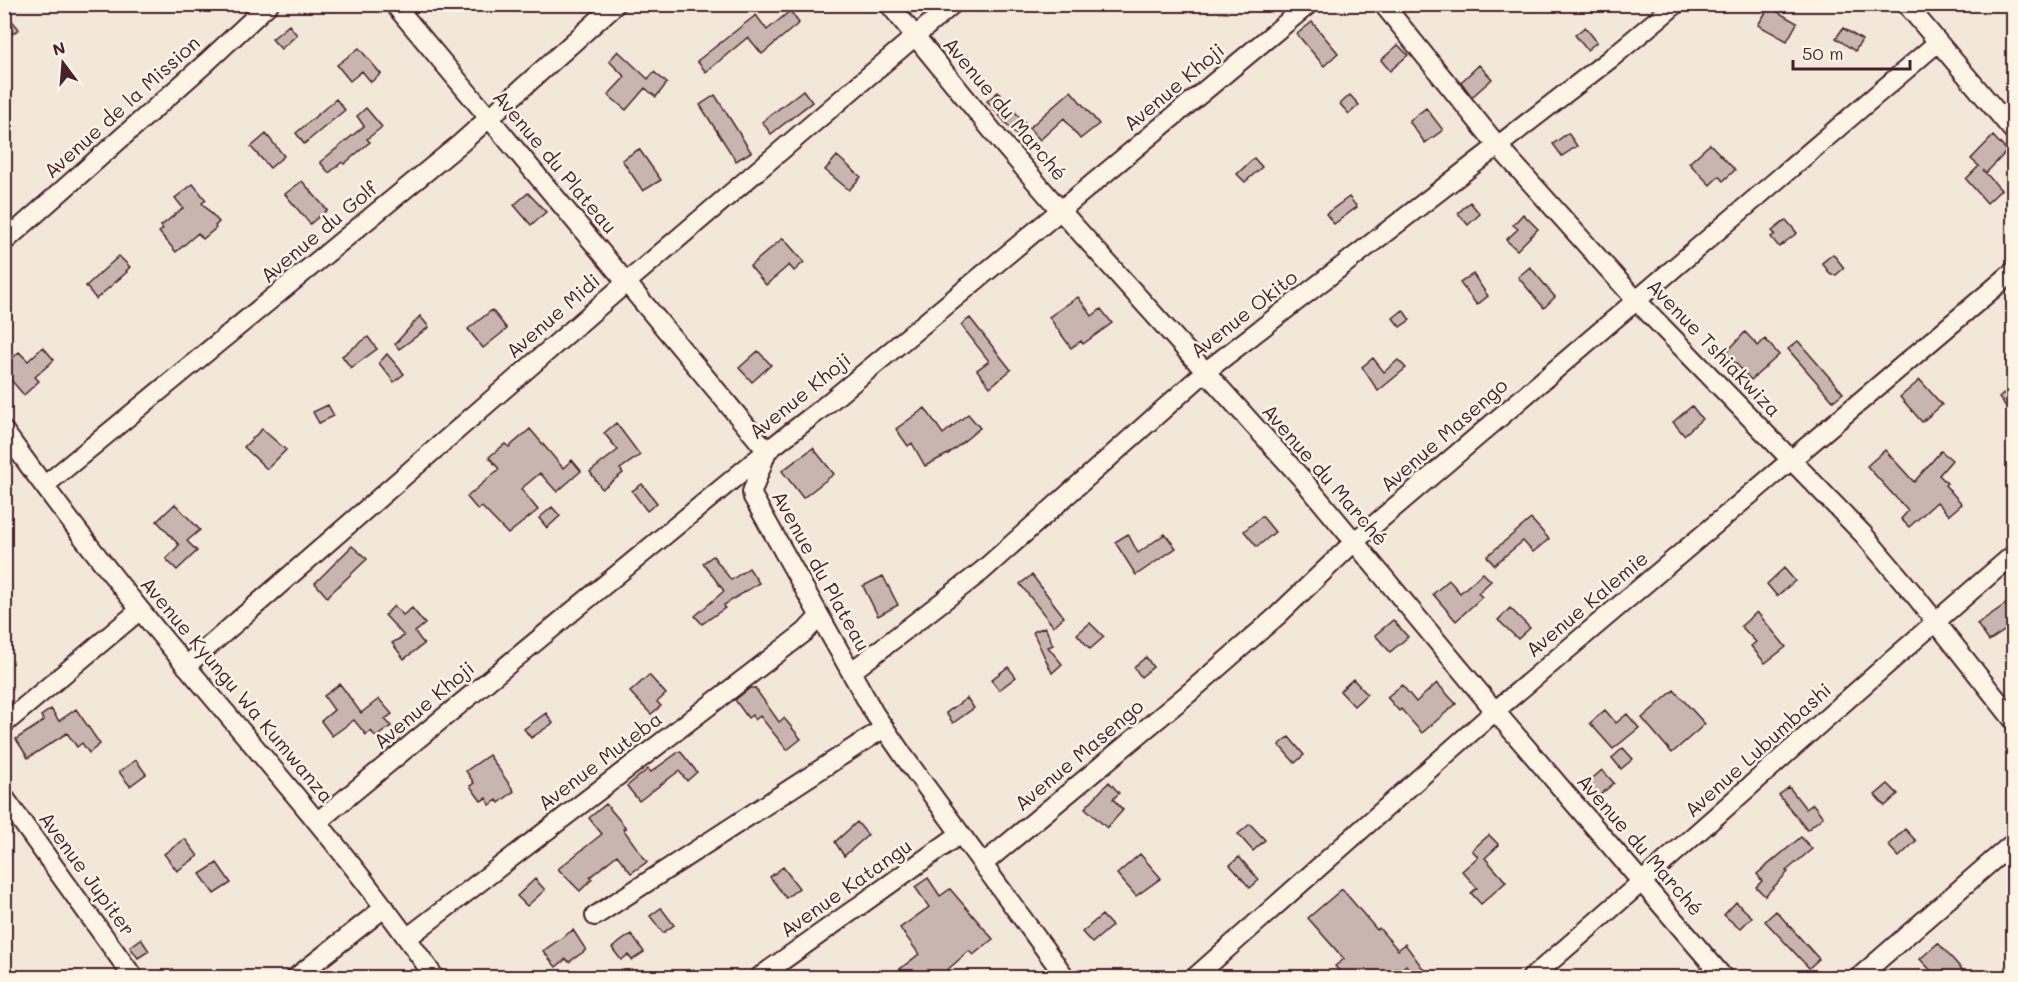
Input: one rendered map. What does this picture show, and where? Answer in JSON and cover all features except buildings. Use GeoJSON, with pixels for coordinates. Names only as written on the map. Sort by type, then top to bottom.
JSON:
{"type":"FeatureCollection","features":[{"type":"Feature","properties":{"kind":"street","name":"Avenue de la Mission"},"geometry":{"type":"LineString","coordinates":[[4,242],[269,4]]}},
{"type":"Feature","properties":{"kind":"street","name":"Avenue du Plateau"},"geometry":{"type":"LineString","coordinates":[[394,4],[767,450],[752,492],[753,497],[819,617],[884,728],[1066,978]]}},
{"type":"Feature","properties":{"kind":"street","name":"Avenue du Golf"},"geometry":{"type":"LineString","coordinates":[[44,486],[234,331],[488,118],[616,4]]}},
{"type":"Feature","properties":{"kind":"street","name":"Avenue du Marché"},"geometry":{"type":"LineString","coordinates":[[889,4],[1003,144],[1303,480],[1495,711],[1724,978]]}},
{"type":"Feature","properties":{"kind":"street","name":"Avenue Midi"},"geometry":{"type":"LineString","coordinates":[[186,666],[627,282],[953,4]]}},
{"type":"Feature","properties":{"kind":"street","name":"Avenue Khoji"},"geometry":{"type":"LineString","coordinates":[[317,822],[767,450],[821,409],[1309,4]]}},
{"type":"Feature","properties":{"kind":"street","name":"Avenue Tshiakwiza"},"geometry":{"type":"LineString","coordinates":[[1383,4],[1497,145],[1636,300],[1863,534],[1917,598],[2013,721]]}},
{"type":"Feature","properties":{"kind":"street","name":"Avenue Okito"},"geometry":{"type":"LineString","coordinates":[[851,672],[982,571],[1205,372],[1610,59],[1676,4]]}},
{"type":"Feature","properties":{"kind":"street"},"geometry":{"type":"LineString","coordinates":[[1906,4],[2013,132]]}},
{"type":"Feature","properties":{"kind":"street","name":"Avenue Masengo"},"geometry":{"type":"LineString","coordinates":[[983,864],[1189,693],[1268,625],[1354,542],[1937,43]]}},
{"type":"Feature","properties":{"kind":"street","name":"Avenue Kalemie"},"geometry":{"type":"LineString","coordinates":[[1194,978],[1495,711],[2013,271]]}},
{"type":"Feature","properties":{"kind":"street","name":"Avenue Kyungu Wa Kumwanza"},"geometry":{"type":"LineString","coordinates":[[4,431],[140,610],[317,822],[435,978]]}},
{"type":"Feature","properties":{"kind":"street","name":"Avenue Lubumbashi"},"geometry":{"type":"LineString","coordinates":[[1531,978],[1643,882],[2013,554]]}},
{"type":"Feature","properties":{"kind":"street"},"geometry":{"type":"LineString","coordinates":[[4,724],[140,610]]}},
{"type":"Feature","properties":{"kind":"street","name":"Avenue Muteba"},"geometry":{"type":"LineString","coordinates":[[407,938],[805,632],[819,617]]}},
{"type":"Feature","properties":{"kind":"street"},"geometry":{"type":"LineString","coordinates":[[595,916],[884,728]]}},
{"type":"Feature","properties":{"kind":"street","name":"Avenue Jupiter"},"geometry":{"type":"LineString","coordinates":[[4,797],[134,978]]}},
{"type":"Feature","properties":{"kind":"street","name":"Avenue Katangu"},"geometry":{"type":"LineString","coordinates":[[758,978],[960,834]]}},
{"type":"Feature","properties":{"kind":"street"},"geometry":{"type":"LineString","coordinates":[[1857,978],[2013,842]]}},
{"type":"Feature","properties":{"kind":"street"},"geometry":{"type":"LineString","coordinates":[[295,978],[384,908]]}}]}
